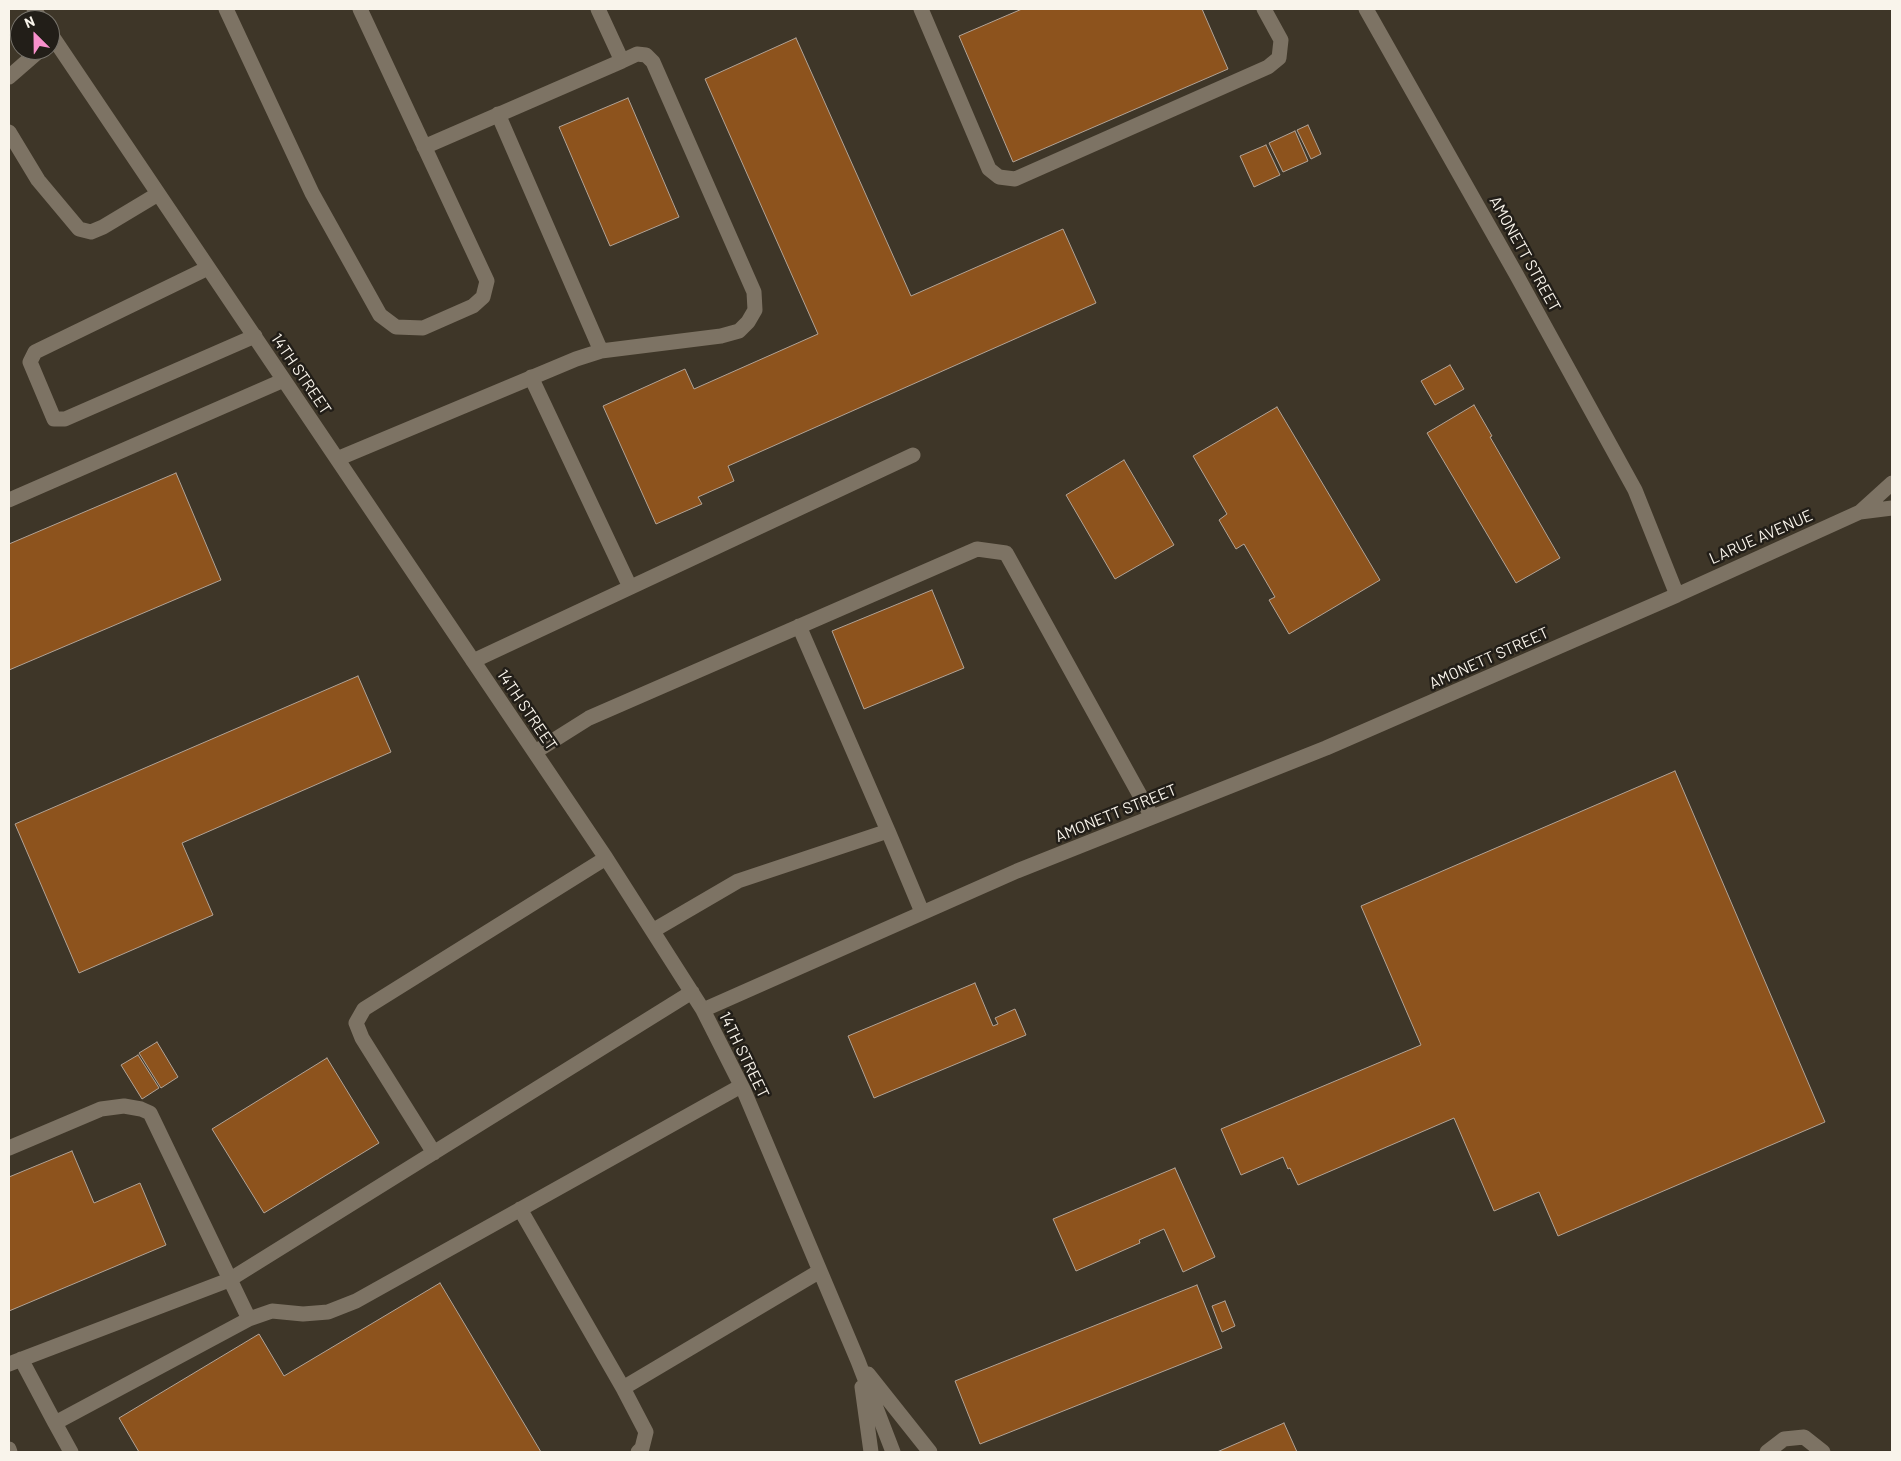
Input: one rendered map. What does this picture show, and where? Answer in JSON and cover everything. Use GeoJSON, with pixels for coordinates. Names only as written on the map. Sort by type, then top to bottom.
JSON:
{"type":"FeatureCollection","features":[{"type":"Feature","properties":{"kind":"street"},"geometry":{"type":"LineString","coordinates":[[226,9],[312,193],[380,315],[396,327],[423,328],[473,306],[483,297],[487,281],[360,9]]}},
{"type":"Feature","properties":{"kind":"street"},"geometry":{"type":"LineString","coordinates":[[598,9],[622,61]]}},
{"type":"Feature","properties":{"kind":"street"},"geometry":{"type":"LineString","coordinates":[[921,9],[989,169],[999,177],[1015,179],[1268,67],[1279,58],[1281,40],[1264,9]]}},
{"type":"Feature","properties":{"kind":"street","name":"AMONETT STREET"},"geometry":{"type":"LineString","coordinates":[[703,1010],[1017,871],[1326,748],[1677,595],[1635,490],[1516,274],[1366,9]]}},
{"type":"Feature","properties":{"kind":"street","name":"14TH STREET"},"geometry":{"type":"LineString","coordinates":[[60,51],[255,336],[535,752],[654,930],[703,1010],[741,1086],[858,1361],[893,1452]]}},
{"type":"Feature","properties":{"kind":"street"},"geometry":{"type":"LineString","coordinates":[[337,459],[576,359],[602,351],[721,336],[739,330],[748,322],[755,310],[754,292],[653,62],[646,55],[637,54],[424,147]]}},
{"type":"Feature","properties":{"kind":"street"},"geometry":{"type":"LineString","coordinates":[[9,77],[29,60]]}},
{"type":"Feature","properties":{"kind":"street"},"geometry":{"type":"LineString","coordinates":[[498,114],[602,351]]}},
{"type":"Feature","properties":{"kind":"street"},"geometry":{"type":"LineString","coordinates":[[9,132],[38,180],[79,229],[91,232],[103,228],[158,194]]}},
{"type":"Feature","properties":{"kind":"street"},"geometry":{"type":"LineString","coordinates":[[208,268],[35,352],[30,362],[54,419],[65,419],[255,336]]}},
{"type":"Feature","properties":{"kind":"street"},"geometry":{"type":"LineString","coordinates":[[531,377],[630,587]]}},
{"type":"Feature","properties":{"kind":"street"},"geometry":{"type":"LineString","coordinates":[[9,500],[284,380]]}},
{"type":"Feature","properties":{"kind":"street"},"geometry":{"type":"LineString","coordinates":[[473,661],[913,454]]}},
{"type":"Feature","properties":{"kind":"street","name":"LARUE AVENUE"},"geometry":{"type":"LineString","coordinates":[[1860,512],[1892,483]]}},
{"type":"Feature","properties":{"kind":"street","name":"LARUE AVENUE"},"geometry":{"type":"LineString","coordinates":[[1677,595],[1860,512],[1892,508]]}},
{"type":"Feature","properties":{"kind":"street"},"geometry":{"type":"LineString","coordinates":[[535,752],[589,718],[977,549],[1006,553],[1152,817]]}},
{"type":"Feature","properties":{"kind":"street"},"geometry":{"type":"LineString","coordinates":[[799,626],[922,912]]}},
{"type":"Feature","properties":{"kind":"street"},"geometry":{"type":"LineString","coordinates":[[654,930],[738,881],[888,831]]}},
{"type":"Feature","properties":{"kind":"street"},"geometry":{"type":"LineString","coordinates":[[434,1153],[362,1038],[356,1023],[364,1009],[606,858]]}},
{"type":"Feature","properties":{"kind":"street"},"geometry":{"type":"LineString","coordinates":[[71,1452],[55,1423],[15,1362],[229,1280],[692,992]]}},
{"type":"Feature","properties":{"kind":"street"},"geometry":{"type":"LineString","coordinates":[[55,1423],[249,1319],[272,1311],[303,1314],[328,1312],[356,1300],[741,1086]]}},
{"type":"Feature","properties":{"kind":"street"},"geometry":{"type":"LineString","coordinates":[[9,1148],[101,1108],[124,1106],[141,1109],[150,1113],[249,1319]]}},
{"type":"Feature","properties":{"kind":"street"},"geometry":{"type":"LineString","coordinates":[[520,1209],[623,1388],[646,1432],[642,1448],[638,1452]]}},
{"type":"Feature","properties":{"kind":"street"},"geometry":{"type":"LineString","coordinates":[[623,1388],[820,1271]]}},
{"type":"Feature","properties":{"kind":"street"},"geometry":{"type":"LineString","coordinates":[[858,1361],[871,1452]]}},
{"type":"Feature","properties":{"kind":"street"},"geometry":{"type":"LineString","coordinates":[[858,1361],[930,1452]]}},
{"type":"Feature","properties":{"kind":"street"},"geometry":{"type":"LineString","coordinates":[[1767,1452],[1784,1439],[1804,1437],[1823,1452]]}},
{"type":"Feature","properties":{"kind":"building"},"geometry":{"type":"Polygon","coordinates":[[[1022,9],[1202,9],[1228,69],[1013,162],[959,36],[1022,9]]]}},
{"type":"Feature","properties":{"kind":"building"},"geometry":{"type":"Polygon","coordinates":[[[796,38],[911,296],[1063,229],[1096,303],[728,466],[734,481],[698,497],[702,504],[656,524],[603,406],[685,369],[694,389],[818,334],[705,79],[796,38]]]}},
{"type":"Feature","properties":{"kind":"building"},"geometry":{"type":"Polygon","coordinates":[[[628,98],[679,217],[610,246],[559,127],[628,98]]]}},
{"type":"Feature","properties":{"kind":"building"},"geometry":{"type":"Polygon","coordinates":[[[1308,125],[1321,154],[1311,159],[1297,130],[1308,125]]]}},
{"type":"Feature","properties":{"kind":"building"},"geometry":{"type":"Polygon","coordinates":[[[1295,131],[1308,161],[1283,172],[1269,143],[1295,131]]]}},
{"type":"Feature","properties":{"kind":"building"},"geometry":{"type":"Polygon","coordinates":[[[1266,145],[1280,175],[1254,187],[1240,156],[1266,145]]]}},
{"type":"Feature","properties":{"kind":"building"},"geometry":{"type":"Polygon","coordinates":[[[1450,365],[1464,389],[1435,405],[1421,381],[1450,365]]]}},
{"type":"Feature","properties":{"kind":"building"},"geometry":{"type":"Polygon","coordinates":[[[1474,405],[1492,436],[1490,437],[1560,558],[1516,583],[1427,433],[1474,405]]]}},
{"type":"Feature","properties":{"kind":"building"},"geometry":{"type":"Polygon","coordinates":[[[1277,407],[1380,580],[1289,634],[1269,600],[1275,597],[1244,544],[1236,549],[1219,520],[1227,514],[1193,456],[1277,407]]]}},
{"type":"Feature","properties":{"kind":"building"},"geometry":{"type":"Polygon","coordinates":[[[1124,460],[1174,545],[1115,579],[1066,495],[1124,460]]]}},
{"type":"Feature","properties":{"kind":"building"},"geometry":{"type":"Polygon","coordinates":[[[176,473],[221,580],[9,670],[9,544],[176,473]]]}},
{"type":"Feature","properties":{"kind":"building"},"geometry":{"type":"Polygon","coordinates":[[[932,590],[964,668],[864,709],[832,631],[932,590]]]}},
{"type":"Feature","properties":{"kind":"building"},"geometry":{"type":"Polygon","coordinates":[[[358,676],[391,752],[182,843],[213,915],[79,973],[15,824],[358,676]]]}},
{"type":"Feature","properties":{"kind":"building"},"geometry":{"type":"Polygon","coordinates":[[[1675,771],[1825,1122],[1558,1236],[1539,1192],[1494,1211],[1454,1118],[1298,1185],[1283,1157],[1241,1175],[1221,1129],[1421,1045],[1361,906],[1675,771]]]}},
{"type":"Feature","properties":{"kind":"building"},"geometry":{"type":"Polygon","coordinates":[[[975,983],[993,1026],[998,1024],[995,1018],[1015,1009],[1026,1035],[874,1098],[848,1036],[975,983]]]}},
{"type":"Feature","properties":{"kind":"building"},"geometry":{"type":"Polygon","coordinates":[[[157,1042],[178,1077],[161,1088],[139,1053],[157,1042]]]}},
{"type":"Feature","properties":{"kind":"building"},"geometry":{"type":"Polygon","coordinates":[[[138,1055],[159,1088],[142,1099],[121,1065],[138,1055]]]}},
{"type":"Feature","properties":{"kind":"building"},"geometry":{"type":"Polygon","coordinates":[[[327,1058],[379,1143],[264,1213],[212,1129],[327,1058]]]}},
{"type":"Feature","properties":{"kind":"building"},"geometry":{"type":"Polygon","coordinates":[[[72,1151],[94,1203],[140,1183],[166,1245],[9,1311],[9,1177],[72,1151]]]}},
{"type":"Feature","properties":{"kind":"building"},"geometry":{"type":"Polygon","coordinates":[[[1175,1168],[1215,1257],[1183,1272],[1164,1229],[1139,1240],[1140,1243],[1076,1271],[1053,1219],[1175,1168]]]}},
{"type":"Feature","properties":{"kind":"building"},"geometry":{"type":"Polygon","coordinates":[[[440,1283],[541,1452],[139,1452],[119,1418],[259,1334],[284,1376],[440,1283]]]}},
{"type":"Feature","properties":{"kind":"building"},"geometry":{"type":"Polygon","coordinates":[[[1197,1285],[1222,1348],[980,1444],[955,1381],[1197,1285]]]}},
{"type":"Feature","properties":{"kind":"building"},"geometry":{"type":"Polygon","coordinates":[[[1225,1301],[1235,1326],[1222,1332],[1212,1306],[1225,1301]]]}},
{"type":"Feature","properties":{"kind":"building"},"geometry":{"type":"Polygon","coordinates":[[[1284,1423],[1297,1452],[1217,1452],[1284,1423]]]}}]}
